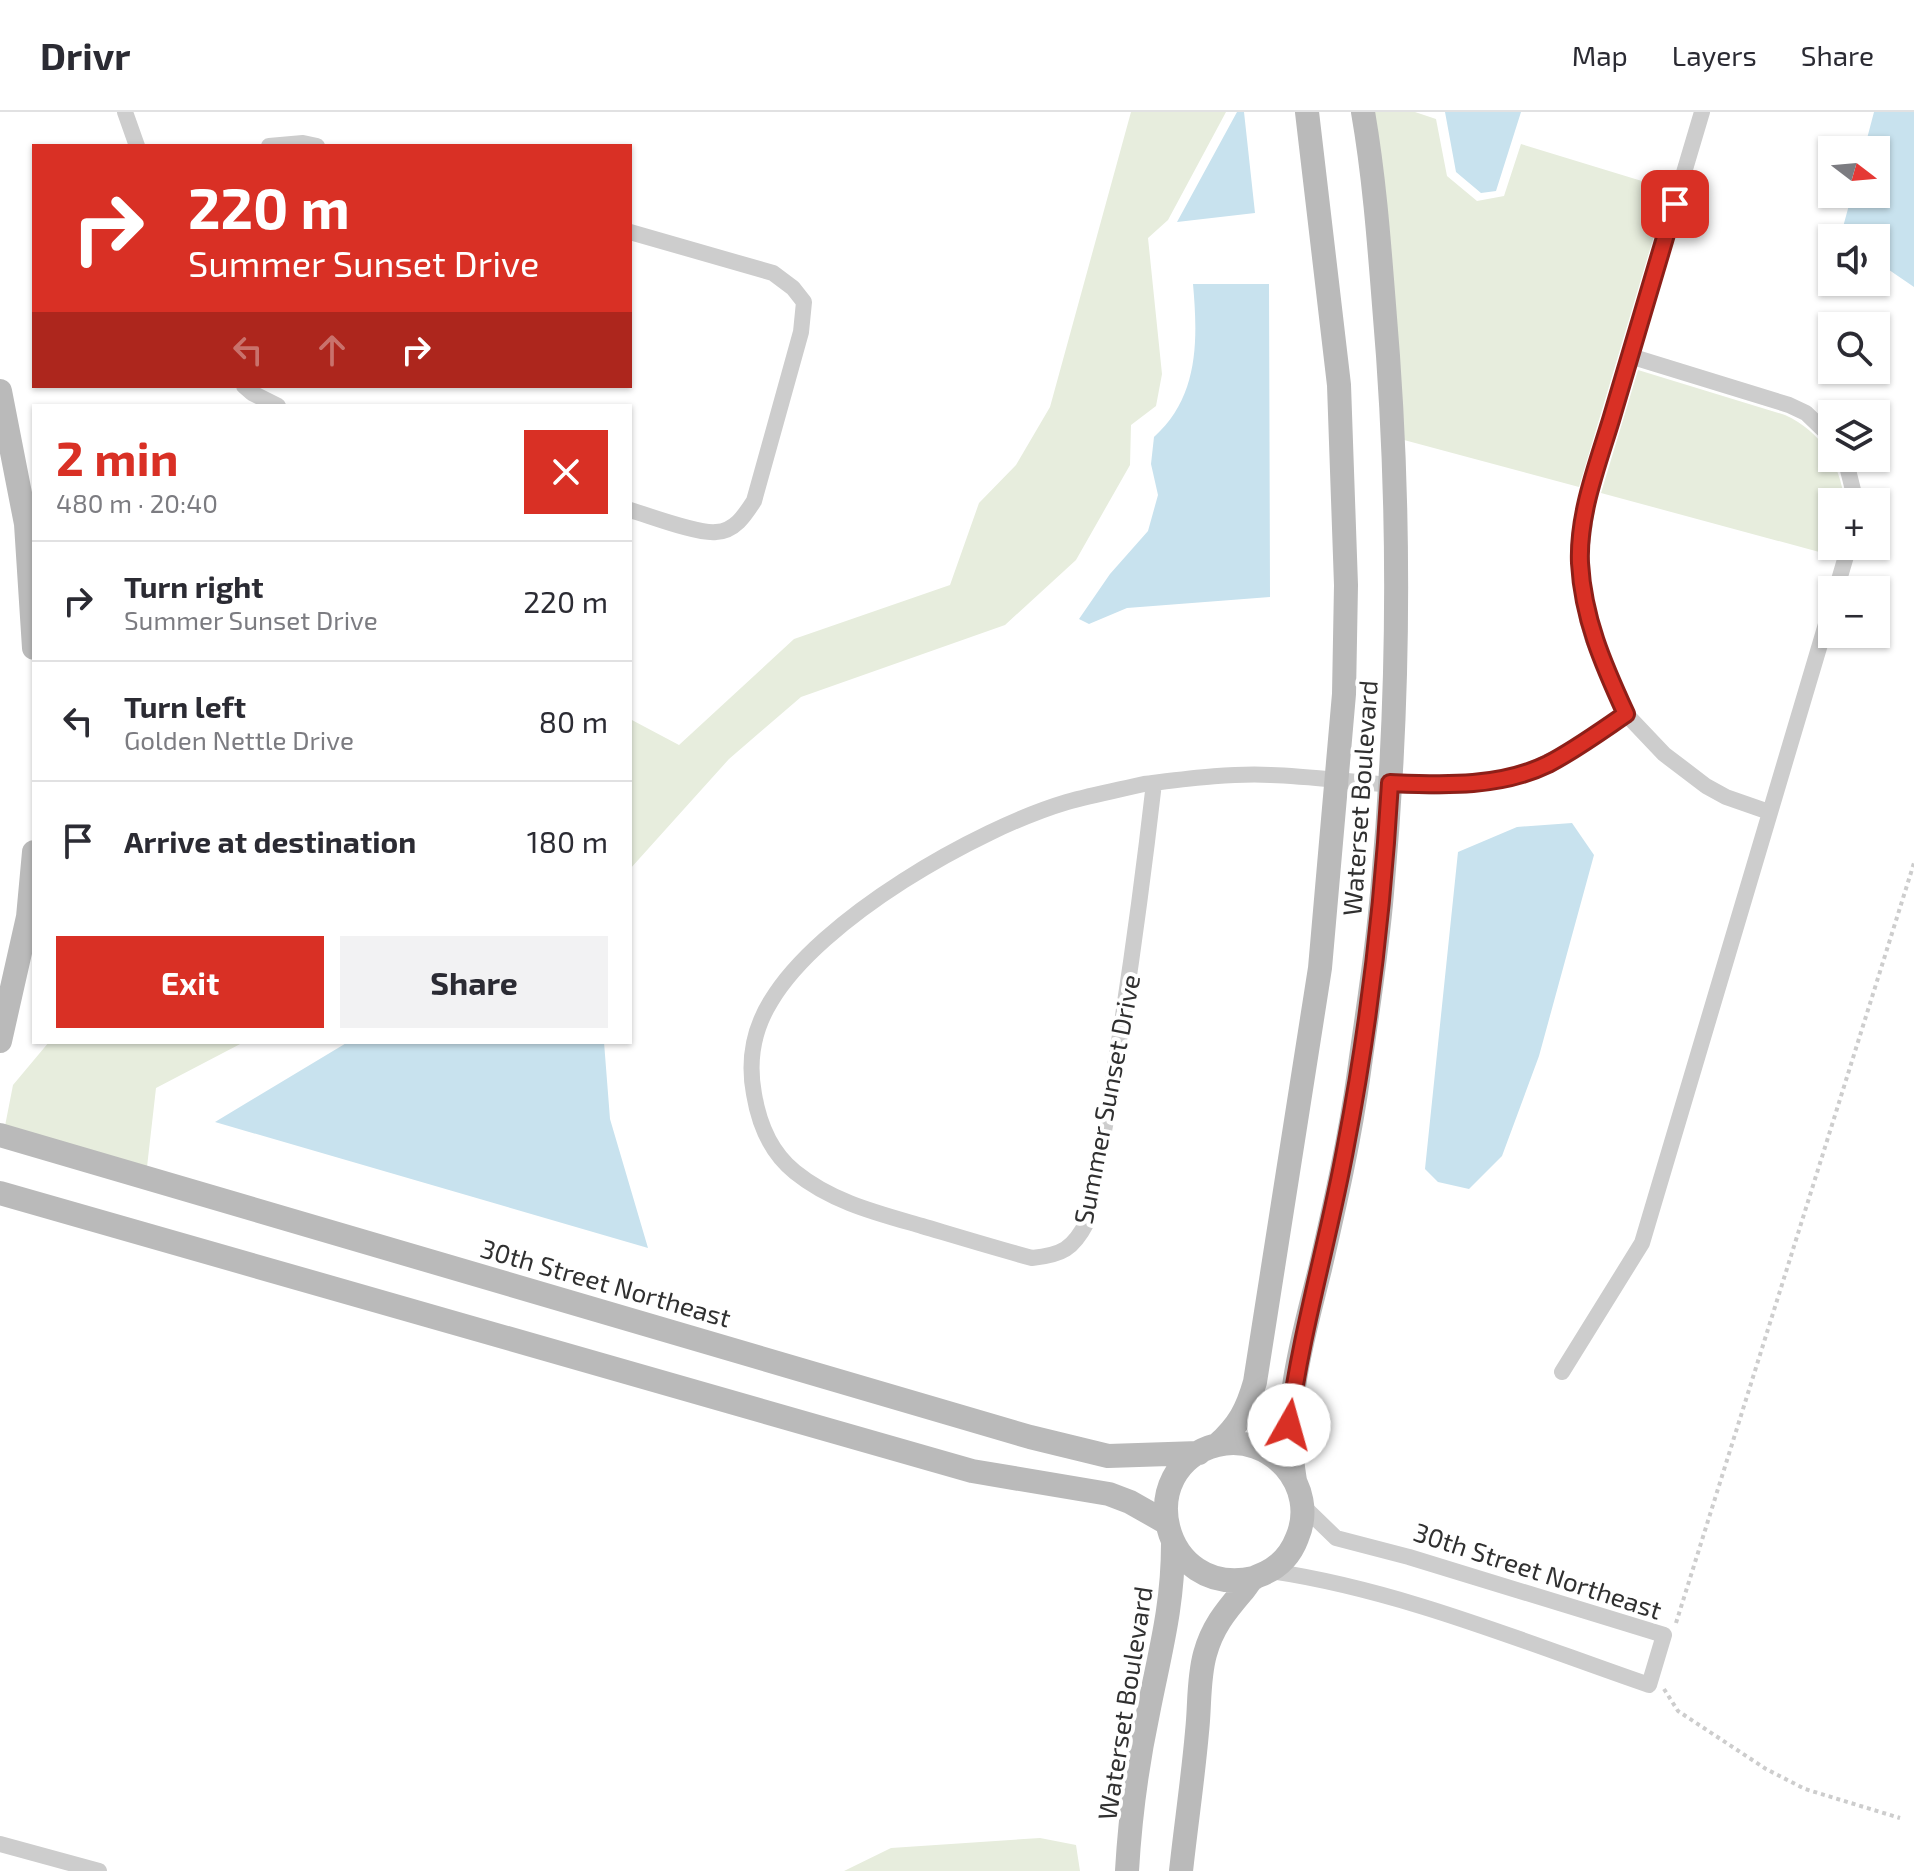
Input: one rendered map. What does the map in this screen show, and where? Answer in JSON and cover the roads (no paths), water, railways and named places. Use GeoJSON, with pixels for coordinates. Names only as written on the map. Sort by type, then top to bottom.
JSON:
{"type":"FeatureCollection","features":[{"type":"Feature","properties":{"kind":"street"},"geometry":{"type":"LineString","coordinates":[[125,112],[136,144]]}},
{"type":"Feature","properties":{"kind":"street","name":"Waterset Boulevard"},"geometry":{"type":"LineString","coordinates":[[1208,1449],[1233,1430],[1248,1408],[1255,1382],[1320,968],[1338,779],[1344,694],[1346,585],[1339,385],[1307,112]]}},
{"type":"Feature","properties":{"kind":"street","name":"Waterset Boulevard"},"geometry":{"type":"LineString","coordinates":[[1295,1481],[1289,1425],[1295,1375],[1359,1077],[1382,898],[1390,783],[1397,588],[1395,471],[1380,251],[1363,112]]}},
{"type":"Feature","properties":{"kind":"street"},"geometry":{"type":"LineString","coordinates":[[1702,112],[1589,492],[1580,560],[1587,619],[1593,640],[1626,714],[1664,754],[1706,786],[1726,797],[1769,812]]}},
{"type":"Feature","properties":{"kind":"street"},"geometry":{"type":"LineString","coordinates":[[632,233],[773,273],[793,288],[804,302],[801,332],[759,486],[743,519],[731,528],[716,532],[632,511]]}},
{"type":"Feature","properties":{"kind":"street"},"geometry":{"type":"LineString","coordinates":[[1630,356],[1789,405],[1806,413],[1818,425]]}},
{"type":"Feature","properties":{"kind":"street"},"geometry":{"type":"LineString","coordinates":[[247,388],[275,404]]}},
{"type":"Feature","properties":{"kind":"street"},"geometry":{"type":"LineString","coordinates":[[0,391],[26,524],[32,617]]}},
{"type":"Feature","properties":{"kind":"street"},"geometry":{"type":"LineString","coordinates":[[1562,1372],[1642,1243],[1819,648]]}},
{"type":"Feature","properties":{"kind":"street","name":"Summer Sunset Drive"},"geometry":{"type":"LineString","coordinates":[[1154,783],[1135,950],[1120,1045],[1087,1222],[1076,1242],[1053,1256],[1032,1258],[868,1210],[827,1195],[792,1171],[772,1146],[759,1120],[751,1052],[759,1026],[771,1000],[802,962],[843,926],[915,873],[1001,827],[1066,802],[1154,783],[1212,777],[1269,775],[1463,785],[1501,779],[1546,764],[1626,714]]}},
{"type":"Feature","properties":{"kind":"street"},"geometry":{"type":"LineString","coordinates":[[0,1041],[28,917],[32,874]]}},
{"type":"Feature","properties":{"kind":"street","name":"30th Street Northeast"},"geometry":{"type":"LineString","coordinates":[[0,1135],[1042,1440],[1108,1456],[1208,1449]]}},
{"type":"Feature","properties":{"kind":"street"},"geometry":{"type":"LineString","coordinates":[[0,1193],[972,1471],[1109,1494],[1130,1502],[1170,1533]]}},
{"type":"Feature","properties":{"kind":"street"},"geometry":{"type":"LineString","coordinates":[[1181,1871],[1204,1656],[1212,1631],[1220,1618],[1262,1574],[1289,1554],[1302,1519],[1303,1506],[1295,1481],[1279,1460],[1268,1452],[1243,1444],[1208,1449],[1175,1478],[1167,1500],[1170,1533],[1180,1555],[1201,1573],[1227,1581],[1262,1574]]}},
{"type":"Feature","properties":{"kind":"street","name":"30th Street Northeast"},"geometry":{"type":"LineString","coordinates":[[1262,1574],[1326,1579],[1409,1602],[1649,1685],[1664,1635],[1409,1557],[1336,1538],[1303,1506]]}},
{"type":"Feature","properties":{"kind":"street","name":"Waterset Boulevard"},"geometry":{"type":"LineString","coordinates":[[1127,1871],[1138,1764],[1171,1599],[1170,1533]]}},
{"type":"Feature","properties":{"kind":"street"},"geometry":{"type":"LineString","coordinates":[[0,1844],[99,1871]]}},
{"type":"Feature","properties":{"kind":"water"},"geometry":{"type":"Polygon","coordinates":[[[1237,112],[1244,112],[1255,213],[1177,222],[1237,112]]]}},
{"type":"Feature","properties":{"kind":"water"},"geometry":{"type":"Polygon","coordinates":[[[1445,112],[1521,112],[1496,191],[1481,193],[1456,172],[1445,112]]]}},
{"type":"Feature","properties":{"kind":"water"},"geometry":{"type":"Polygon","coordinates":[[[1874,112],[1914,112],[1914,287],[1890,271],[1890,224],[1844,224],[1848,208],[1890,208],[1890,136],[1868,136],[1874,112]]]}},
{"type":"Feature","properties":{"kind":"water"},"geometry":{"type":"Polygon","coordinates":[[[1193,284],[1269,284],[1270,597],[1127,608],[1089,624],[1079,619],[1110,574],[1148,531],[1158,495],[1151,464],[1154,437],[1180,404],[1192,366],[1195,346],[1193,284]]]}},
{"type":"Feature","properties":{"kind":"water"},"geometry":{"type":"Polygon","coordinates":[[[1572,823],[1594,855],[1539,1056],[1502,1156],[1469,1189],[1438,1182],[1425,1169],[1458,852],[1517,827],[1572,823]]]}},
{"type":"Feature","properties":{"kind":"water"},"geometry":{"type":"Polygon","coordinates":[[[345,1044],[604,1044],[610,1119],[648,1248],[215,1122],[345,1044]]]}}]}
